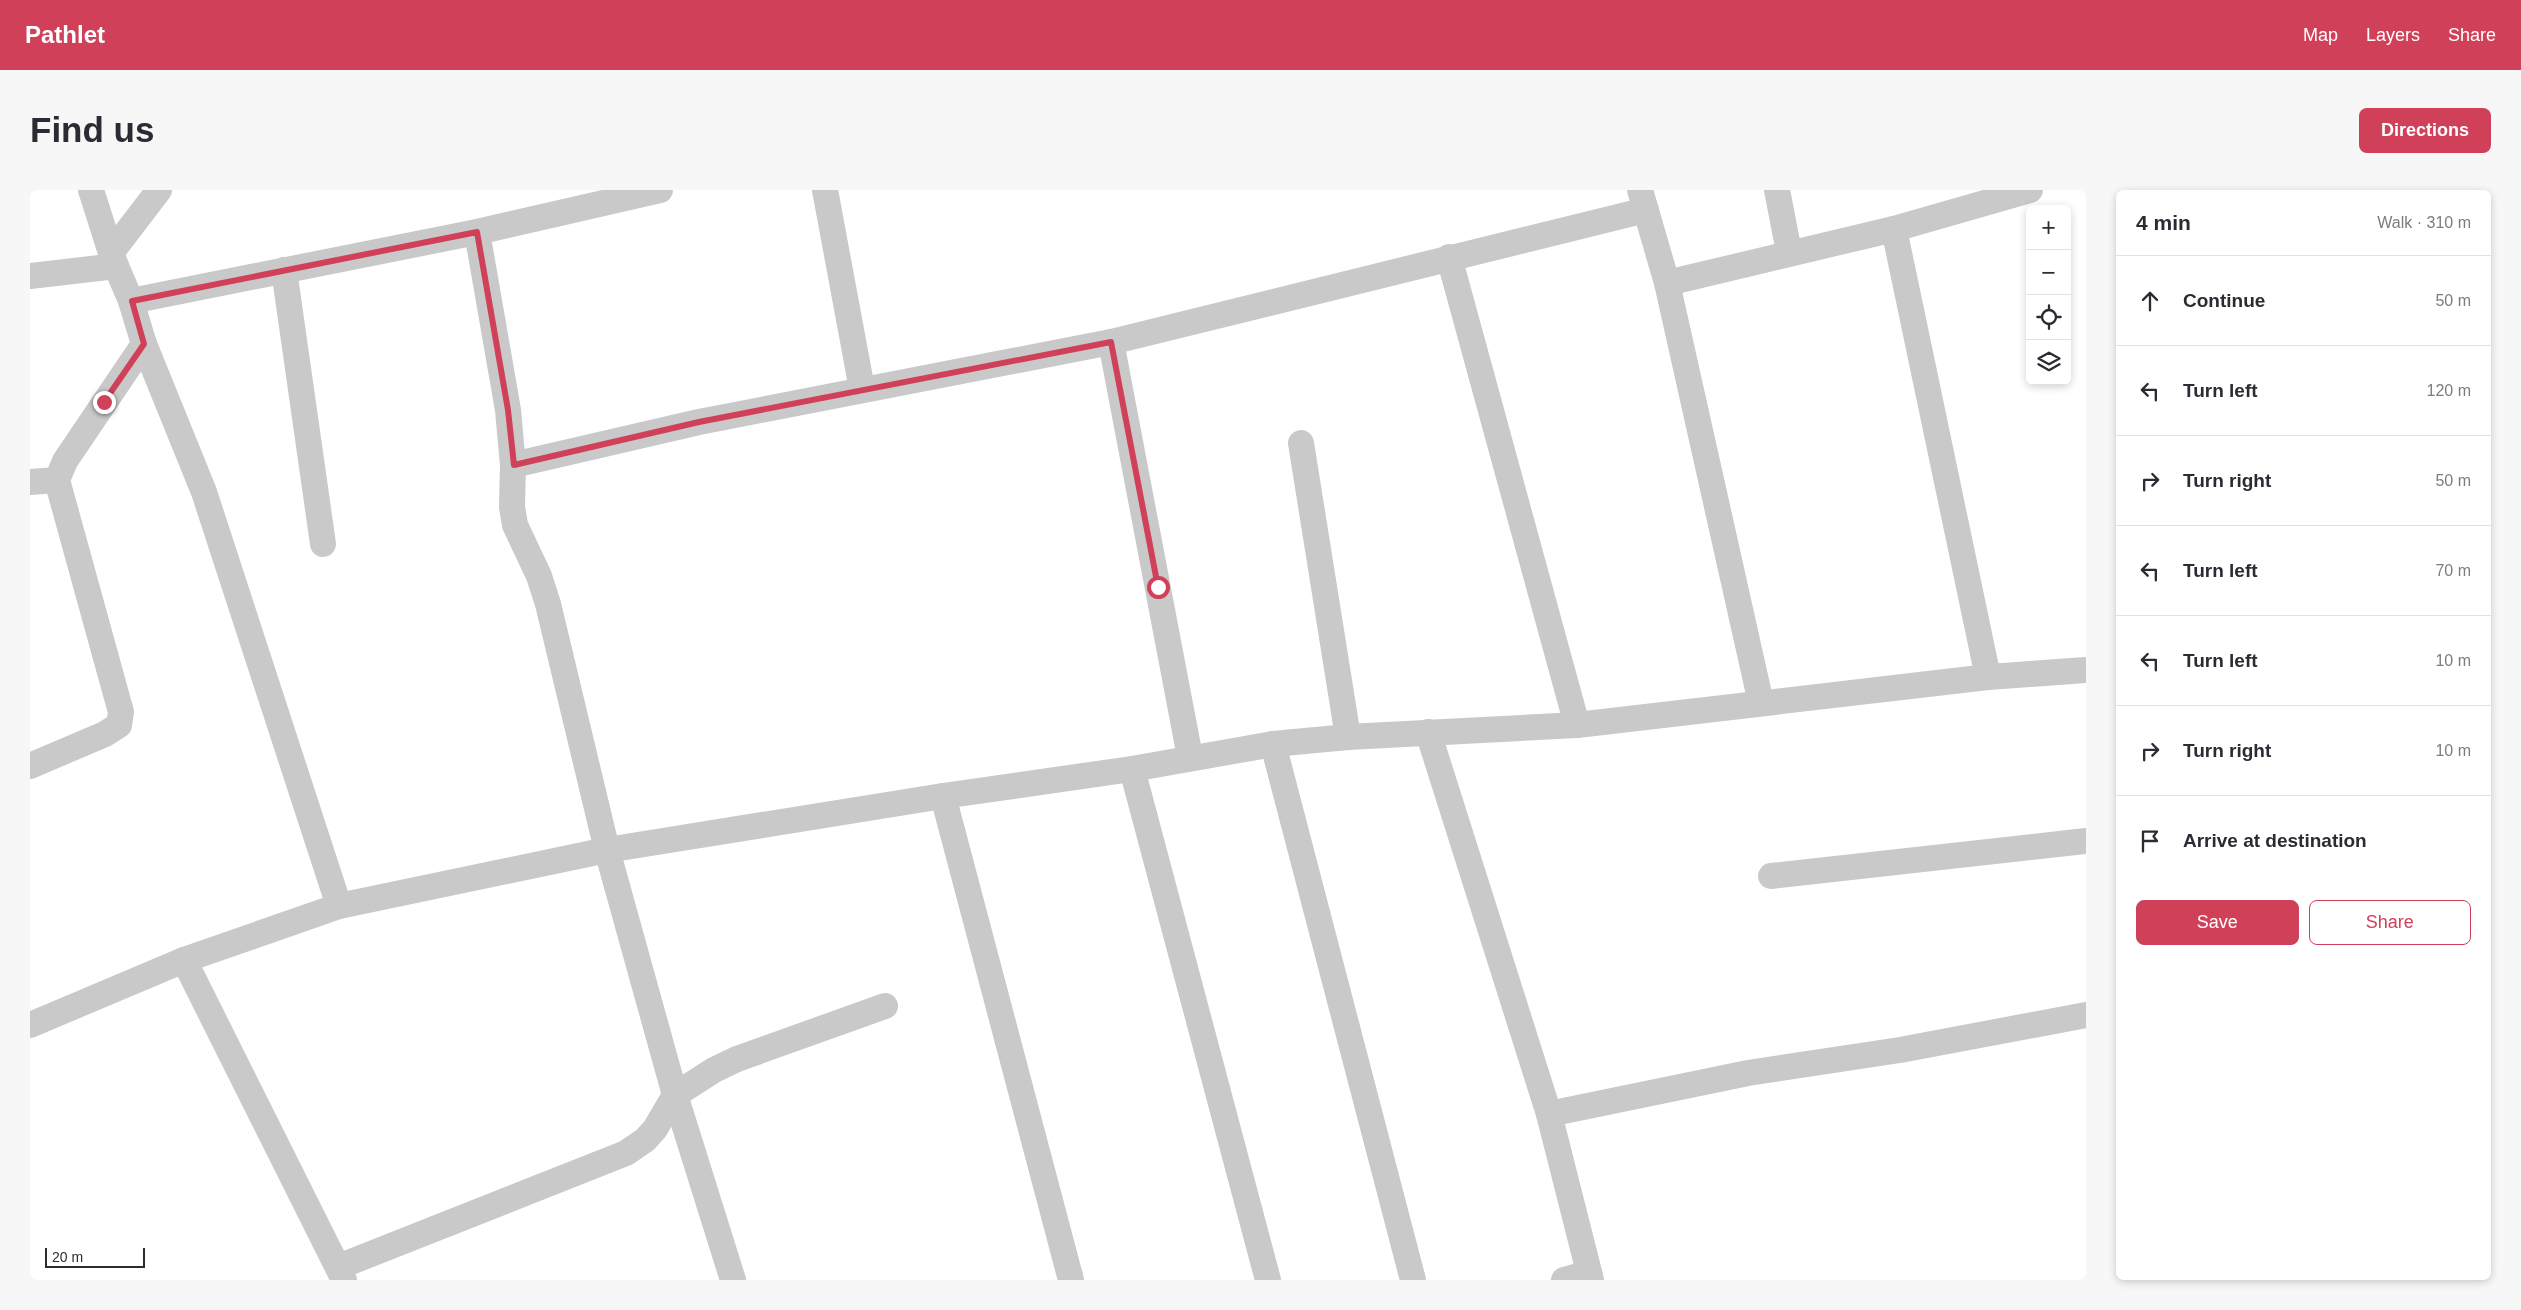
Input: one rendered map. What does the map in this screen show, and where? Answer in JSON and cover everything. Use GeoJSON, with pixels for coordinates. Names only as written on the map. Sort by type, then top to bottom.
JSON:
{"type":"FeatureCollection","features":[{"type":"Feature","properties":{"kind":"street"},"geometry":{"type":"LineString","coordinates":[[91,190],[114,260],[132,301],[144,344],[204,492],[339,906]]}},
{"type":"Feature","properties":{"kind":"street"},"geometry":{"type":"LineString","coordinates":[[30,276],[114,260],[160,190]]}},
{"type":"Feature","properties":{"kind":"street"},"geometry":{"type":"LineString","coordinates":[[132,301],[477,232],[660,190]]}},
{"type":"Feature","properties":{"kind":"street"},"geometry":{"type":"LineString","coordinates":[[825,190],[862,389]]}},
{"type":"Feature","properties":{"kind":"street"},"geometry":{"type":"LineString","coordinates":[[1777,190],[1789,252]]}},
{"type":"Feature","properties":{"kind":"street"},"geometry":{"type":"LineString","coordinates":[[1667,283],[1789,252],[1894,229],[2030,190]]}},
{"type":"Feature","properties":{"kind":"street"},"geometry":{"type":"LineString","coordinates":[[514,465],[699,422],[1111,342],[1449,257],[1643,200],[1667,283],[1761,703]]}},
{"type":"Feature","properties":{"kind":"street"},"geometry":{"type":"LineString","coordinates":[[1894,229],[1988,677]]}},
{"type":"Feature","properties":{"kind":"street"},"geometry":{"type":"LineString","coordinates":[[477,232],[508,410],[514,465],[512,507],[515,525],[539,576],[548,604],[607,850],[675,1095],[733,1280]]}},
{"type":"Feature","properties":{"kind":"street"},"geometry":{"type":"LineString","coordinates":[[1449,257],[1576,726]]}},
{"type":"Feature","properties":{"kind":"street"},"geometry":{"type":"LineString","coordinates":[[284,270],[323,544]]}},
{"type":"Feature","properties":{"kind":"street"},"geometry":{"type":"LineString","coordinates":[[1111,342],[1190,757]]}},
{"type":"Feature","properties":{"kind":"street"},"geometry":{"type":"LineString","coordinates":[[30,766],[105,734],[119,725],[121,712],[57,480],[65,461],[144,344]]}},
{"type":"Feature","properties":{"kind":"street"},"geometry":{"type":"LineString","coordinates":[[1302,443],[1348,737]]}},
{"type":"Feature","properties":{"kind":"street"},"geometry":{"type":"LineString","coordinates":[[30,482],[57,480]]}},
{"type":"Feature","properties":{"kind":"street"},"geometry":{"type":"LineString","coordinates":[[30,1025],[184,960],[339,906],[607,850],[943,796],[1132,768],[1273,744],[1428,732],[1576,726],[1988,677],[2086,670]]}},
{"type":"Feature","properties":{"kind":"street"},"geometry":{"type":"LineString","coordinates":[[1428,732],[1549,1114],[1590,1276],[1564,1280]]}},
{"type":"Feature","properties":{"kind":"street"},"geometry":{"type":"LineString","coordinates":[[1273,744],[1413,1280]]}},
{"type":"Feature","properties":{"kind":"street"},"geometry":{"type":"LineString","coordinates":[[1132,768],[1268,1280]]}},
{"type":"Feature","properties":{"kind":"street"},"geometry":{"type":"LineString","coordinates":[[943,796],[1071,1280]]}},
{"type":"Feature","properties":{"kind":"street"},"geometry":{"type":"LineString","coordinates":[[1771,876],[2086,841]]}},
{"type":"Feature","properties":{"kind":"street"},"geometry":{"type":"LineString","coordinates":[[184,960],[341,1274],[626,1153],[645,1140],[655,1129],[675,1095],[714,1070],[737,1059],[885,1006]]}},
{"type":"Feature","properties":{"kind":"street"},"geometry":{"type":"LineString","coordinates":[[1549,1114],[1748,1073],[1900,1050],[2086,1015]]}},
{"type":"Feature","properties":{"kind":"route"},"geometry":{"type":"LineString","coordinates":[[104,402],[144,344],[132,301],[477,232],[508,410],[514,465],[699,422],[1111,342],[1158,587]]}}]}
